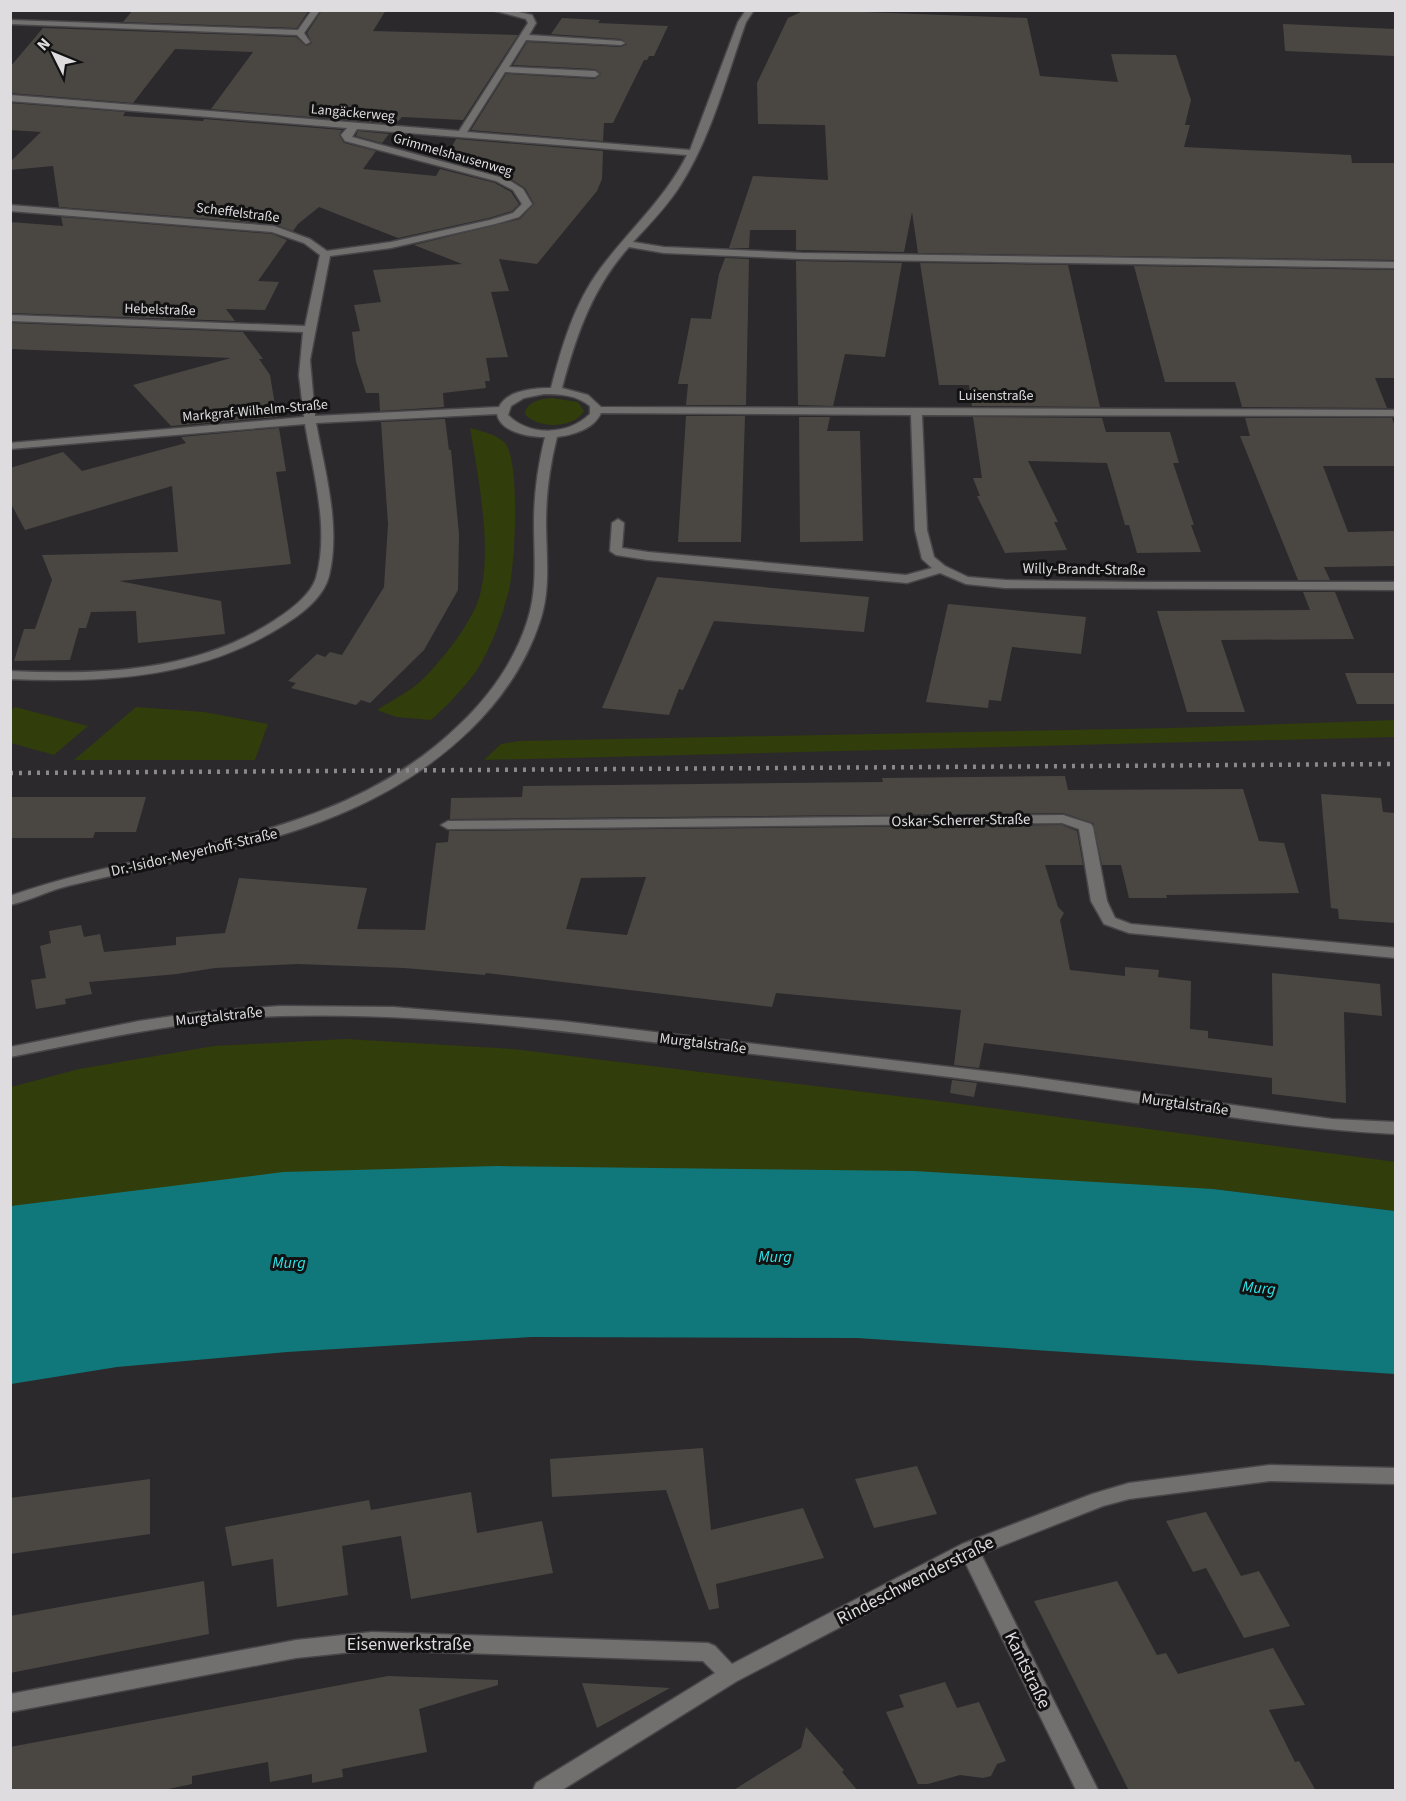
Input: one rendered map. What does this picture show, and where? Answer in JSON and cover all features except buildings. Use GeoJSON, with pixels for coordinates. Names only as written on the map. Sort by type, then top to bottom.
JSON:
{"type":"FeatureCollection","features":[{"type":"Feature","properties":{"kind":"street"},"geometry":{"type":"LineString","coordinates":[[300,33],[316,10]]}},
{"type":"Feature","properties":{"kind":"street"},"geometry":{"type":"LineString","coordinates":[[461,135],[532,23],[529,17],[496,10]]}},
{"type":"Feature","properties":{"kind":"street"},"geometry":{"type":"LineString","coordinates":[[556,391],[569,339],[587,299],[604,272],[674,187],[693,153],[742,22],[750,10]]}},
{"type":"Feature","properties":{"kind":"street"},"geometry":{"type":"LineString","coordinates":[[10,22],[300,33]]}},
{"type":"Feature","properties":{"kind":"street"},"geometry":{"type":"LineString","coordinates":[[300,33],[306,42]]}},
{"type":"Feature","properties":{"kind":"street"},"geometry":{"type":"LineString","coordinates":[[523,37],[621,43]]}},
{"type":"Feature","properties":{"kind":"street"},"geometry":{"type":"LineString","coordinates":[[504,69],[595,74]]}},
{"type":"Feature","properties":{"kind":"street","name":"Langäckerweg"},"geometry":{"type":"LineString","coordinates":[[10,98],[693,153]]}},
{"type":"Feature","properties":{"kind":"street","name":"Grimmelshausenweg"},"geometry":{"type":"LineString","coordinates":[[325,254],[391,245],[492,222],[516,215],[528,204],[525,194],[515,186],[499,179],[348,139],[346,135],[354,126]]}},
{"type":"Feature","properties":{"kind":"street","name":"Scheffelstraße"},"geometry":{"type":"LineString","coordinates":[[10,208],[274,229],[307,241],[325,254]]}},
{"type":"Feature","properties":{"kind":"street"},"geometry":{"type":"LineString","coordinates":[[627,244],[664,250],[801,256],[1395,265]]}},
{"type":"Feature","properties":{"kind":"street"},"geometry":{"type":"LineString","coordinates":[[10,675],[92,677],[178,664],[252,640],[296,611],[307,600],[321,579],[326,549],[325,515],[309,420],[304,373],[309,329],[324,271],[325,254]]}},
{"type":"Feature","properties":{"kind":"street","name":"Hebelstraße"},"geometry":{"type":"LineString","coordinates":[[10,318],[309,329]]}},
{"type":"Feature","properties":{"kind":"street"},"geometry":{"type":"LineString","coordinates":[[556,391],[584,397],[595,405],[596,415],[585,425],[552,433],[538,433],[514,427],[502,416],[502,410],[506,404],[521,395],[556,391]]}},
{"type":"Feature","properties":{"kind":"street","name":"Markgraf-Wilhelm-Straße"},"geometry":{"type":"LineString","coordinates":[[10,446],[309,420],[502,410]]}},
{"type":"Feature","properties":{"kind":"street","name":"Luisenstraße"},"geometry":{"type":"LineString","coordinates":[[596,410],[1395,413]]}},
{"type":"Feature","properties":{"kind":"street"},"geometry":{"type":"LineString","coordinates":[[916,410],[921,530],[928,559],[941,569]]}},
{"type":"Feature","properties":{"kind":"street","name":"Dr.-Isidor-Meyerhoff-Straße"},"geometry":{"type":"LineString","coordinates":[[10,901],[64,882],[242,843],[285,830],[372,795],[428,761],[476,717],[504,683],[523,650],[535,619],[541,573],[540,520],[544,461],[552,433]]}},
{"type":"Feature","properties":{"kind":"street"},"geometry":{"type":"LineString","coordinates":[[618,523],[616,551],[648,556],[907,579],[941,569]]}},
{"type":"Feature","properties":{"kind":"street","name":"Willy-Brandt-Straße"},"geometry":{"type":"LineString","coordinates":[[941,569],[966,580],[1005,584],[1395,586]]}},
{"type":"Feature","properties":{"kind":"street","name":"Oskar-Scherrer-Straße"},"geometry":{"type":"LineString","coordinates":[[447,825],[1063,819],[1086,827],[1099,901],[1109,921],[1129,928],[1395,953]]}},
{"type":"Feature","properties":{"kind":"street","name":"Murgtalstraße"},"geometry":{"type":"LineString","coordinates":[[10,1052],[139,1026],[200,1017],[279,1011],[393,1012],[562,1026],[1018,1080],[1332,1125],[1395,1128]]}},
{"type":"Feature","properties":{"kind":"street","name":"Rindeschwenderstraße"},"geometry":{"type":"LineString","coordinates":[[544,1791],[730,1675],[969,1550],[1099,1499],[1129,1491],[1270,1473],[1395,1476]]}},
{"type":"Feature","properties":{"kind":"street","name":"Kantstraße"},"geometry":{"type":"LineString","coordinates":[[969,1550],[1088,1791]]}},
{"type":"Feature","properties":{"kind":"street","name":"Eisenwerkstraße"},"geometry":{"type":"LineString","coordinates":[[10,1703],[296,1649],[372,1641],[708,1652],[730,1675]]}},
{"type":"Feature","properties":{"kind":"green space"},"geometry":{"type":"Polygon","coordinates":[[[552,398],[578,402],[584,411],[572,421],[555,425],[538,422],[525,414],[532,403],[552,398]]]}},
{"type":"Feature","properties":{"kind":"green space"},"geometry":{"type":"Polygon","coordinates":[[[470,428],[488,433],[504,442],[513,468],[515,513],[509,590],[500,621],[487,651],[477,670],[461,690],[431,720],[396,717],[377,710],[413,688],[446,653],[474,611],[483,582],[485,538],[470,428]]]}},
{"type":"Feature","properties":{"kind":"green space"},"geometry":{"type":"Polygon","coordinates":[[[15,707],[88,726],[54,755],[11,743],[11,710],[15,707]]]}},
{"type":"Feature","properties":{"kind":"green space"},"geometry":{"type":"Polygon","coordinates":[[[136,707],[204,712],[268,724],[255,760],[74,760],[136,707]]]}},
{"type":"Feature","properties":{"kind":"green space"},"geometry":{"type":"Polygon","coordinates":[[[1396,720],[1395,737],[484,760],[501,744],[518,741],[1173,728],[1396,720]]]}},
{"type":"Feature","properties":{"kind":"green space"},"geometry":{"type":"Polygon","coordinates":[[[346,1039],[513,1049],[946,1102],[1396,1162],[1395,1211],[1213,1189],[11,1206],[11,1087],[79,1069],[214,1046],[346,1039]]]}},
{"type":"Feature","properties":{"kind":"water","name":"Murg"},"geometry":{"type":"Polygon","coordinates":[[[496,1166],[914,1171],[1213,1189],[1395,1211],[1395,1374],[857,1338],[531,1337],[287,1352],[117,1367],[11,1384],[11,1206],[283,1172],[496,1166]]]}},
{"type":"Feature","properties":{"kind":"railway"},"geometry":{"type":"LineString","coordinates":[[10,773],[1396,764]]}}]}
